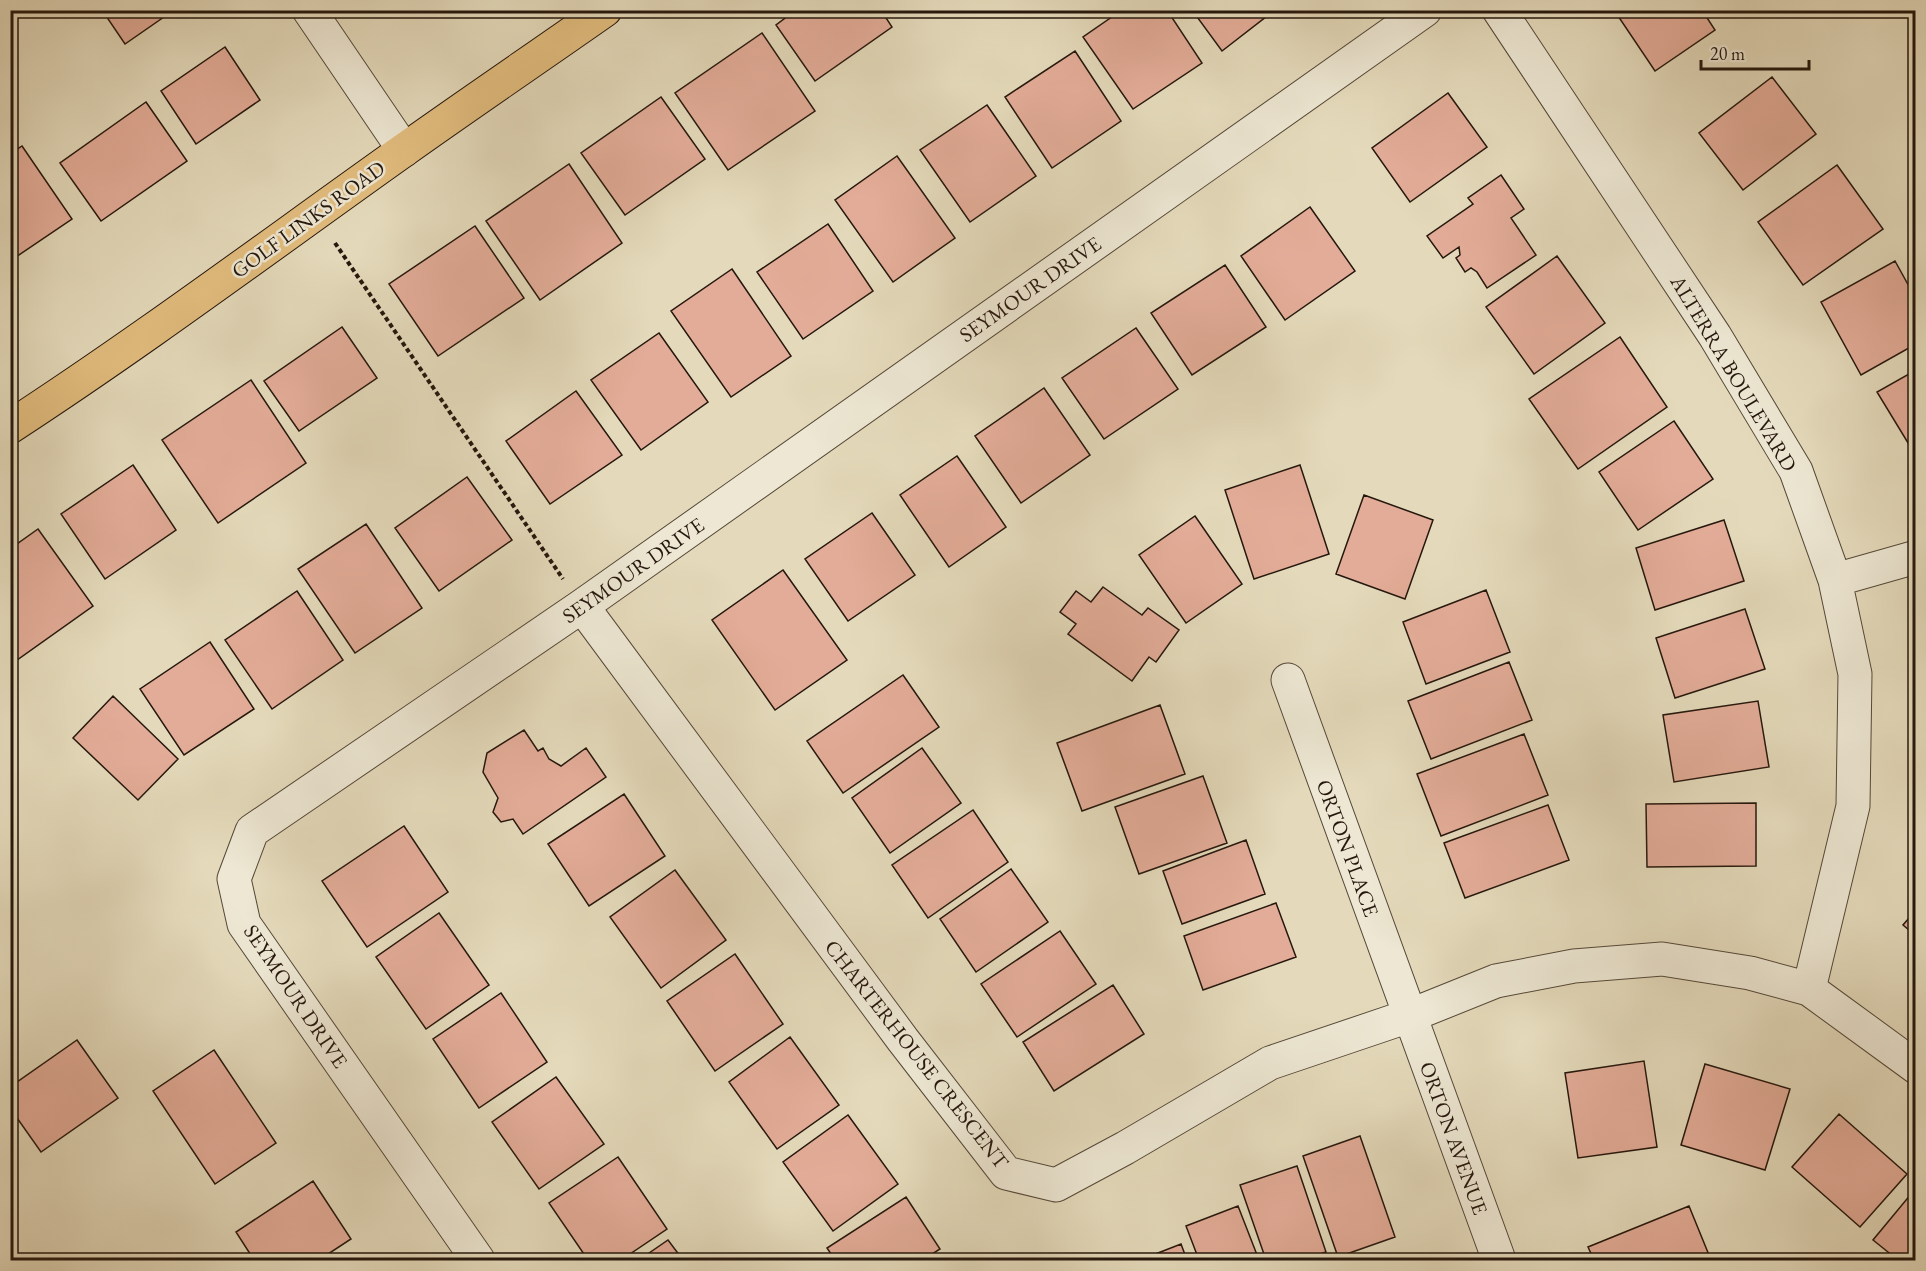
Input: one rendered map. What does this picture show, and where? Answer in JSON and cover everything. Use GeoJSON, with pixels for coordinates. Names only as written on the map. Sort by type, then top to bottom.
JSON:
{"type":"FeatureCollection","features":[{"type":"Feature","properties":{"kind":"main road","name":"GOLF LINKS ROAD"},"geometry":{"type":"LineString","coordinates":[[10,426],[69,388],[605,10]]}},
{"type":"Feature","properties":{"kind":"street"},"geometry":{"type":"LineString","coordinates":[[309,10],[404,150]]}},
{"type":"Feature","properties":{"kind":"street","name":"SEYMOUR DRIVE"},"geometry":{"type":"LineString","coordinates":[[478,1260],[244,924],[234,879],[252,831],[582,606],[1425,10]]}},
{"type":"Feature","properties":{"kind":"street","name":"ALTERRA BOULEVARD"},"geometry":{"type":"LineString","coordinates":[[1499,10],[1715,336],[1796,471],[1835,580],[1855,674],[1853,806],[1809,989]]}},
{"type":"Feature","properties":{"kind":"street"},"geometry":{"type":"LineString","coordinates":[[1835,580],[1916,557]]}},
{"type":"Feature","properties":{"kind":"street","name":"CHARTERHOUSE CRESCENT"},"geometry":{"type":"LineString","coordinates":[[582,606],[903,1040],[1006,1173],[1056,1185],[1125,1149],[1270,1062],[1409,1016],[1496,981],[1574,966],[1662,959],[1750,973],[1809,989],[1916,1067]]}},
{"type":"Feature","properties":{"kind":"street","name":"ORTON PLACE"},"geometry":{"type":"LineString","coordinates":[[1288,680],[1409,1016]]}},
{"type":"Feature","properties":{"kind":"street","name":"ORTON AVENUE"},"geometry":{"type":"LineString","coordinates":[[1409,1016],[1499,1260]]}},
{"type":"Feature","properties":{"kind":"path"},"geometry":{"type":"LineString","coordinates":[[316,215],[582,606]]}},
{"type":"Feature","properties":{"kind":"building"},"geometry":{"type":"Polygon","coordinates":[[[102,10],[174,10],[125,44],[102,10]]]}},
{"type":"Feature","properties":{"kind":"building"},"geometry":{"type":"Polygon","coordinates":[[[796,10],[881,10],[892,27],[815,81],[776,25],[796,10]]]}},
{"type":"Feature","properties":{"kind":"building"},"geometry":{"type":"Polygon","coordinates":[[[1122,10],[1167,10],[1202,63],[1133,109],[1083,37],[1122,10]]]}},
{"type":"Feature","properties":{"kind":"building"},"geometry":{"type":"Polygon","coordinates":[[[1192,10],[1275,10],[1222,51],[1192,10]]]}},
{"type":"Feature","properties":{"kind":"building"},"geometry":{"type":"Polygon","coordinates":[[[1614,10],[1702,10],[1715,30],[1655,71],[1614,10]]]}},
{"type":"Feature","properties":{"kind":"building"},"geometry":{"type":"Polygon","coordinates":[[[762,33],[815,111],[728,170],[675,93],[762,33]]]}},
{"type":"Feature","properties":{"kind":"building"},"geometry":{"type":"Polygon","coordinates":[[[225,47],[260,100],[196,144],[161,91],[225,47]]]}},
{"type":"Feature","properties":{"kind":"building"},"geometry":{"type":"Polygon","coordinates":[[[1075,51],[1121,121],[1052,168],[1005,97],[1075,51]]]}},
{"type":"Feature","properties":{"kind":"building"},"geometry":{"type":"Polygon","coordinates":[[[1772,77],[1816,134],[1743,190],[1699,133],[1772,77]]]}},
{"type":"Feature","properties":{"kind":"building"},"geometry":{"type":"Polygon","coordinates":[[[1448,93],[1487,147],[1410,202],[1372,148],[1448,93]]]}},
{"type":"Feature","properties":{"kind":"building"},"geometry":{"type":"Polygon","coordinates":[[[661,97],[705,159],[625,215],[581,153],[661,97]]]}},
{"type":"Feature","properties":{"kind":"building"},"geometry":{"type":"Polygon","coordinates":[[[146,102],[187,161],[101,221],[60,163],[146,102]]]}},
{"type":"Feature","properties":{"kind":"building"},"geometry":{"type":"Polygon","coordinates":[[[987,105],[1036,176],[970,222],[920,150],[987,105]]]}},
{"type":"Feature","properties":{"kind":"building"},"geometry":{"type":"Polygon","coordinates":[[[22,146],[72,219],[10,261],[10,154],[22,146]]]}},
{"type":"Feature","properties":{"kind":"building"},"geometry":{"type":"Polygon","coordinates":[[[897,156],[955,238],[893,282],[835,200],[897,156]]]}},
{"type":"Feature","properties":{"kind":"building"},"geometry":{"type":"Polygon","coordinates":[[[569,164],[622,243],[540,300],[486,221],[569,164]]]}},
{"type":"Feature","properties":{"kind":"building"},"geometry":{"type":"Polygon","coordinates":[[[1837,165],[1883,229],[1803,285],[1758,222],[1837,165]]]}},
{"type":"Feature","properties":{"kind":"building"},"geometry":{"type":"Polygon","coordinates":[[[1501,175],[1524,209],[1511,218],[1536,255],[1487,288],[1477,272],[1471,268],[1465,272],[1456,258],[1460,255],[1459,247],[1443,258],[1427,236],[1473,204],[1468,198],[1501,175]]]}},
{"type":"Feature","properties":{"kind":"building"},"geometry":{"type":"Polygon","coordinates":[[[1310,207],[1355,271],[1285,320],[1241,256],[1310,207]]]}},
{"type":"Feature","properties":{"kind":"building"},"geometry":{"type":"Polygon","coordinates":[[[828,224],[873,291],[803,339],[757,272],[828,224]]]}},
{"type":"Feature","properties":{"kind":"building"},"geometry":{"type":"Polygon","coordinates":[[[475,226],[524,298],[438,356],[389,284],[475,226]]]}},
{"type":"Feature","properties":{"kind":"building"},"geometry":{"type":"Polygon","coordinates":[[[1557,256],[1605,323],[1534,374],[1486,307],[1557,256]]]}},
{"type":"Feature","properties":{"kind":"building"},"geometry":{"type":"Polygon","coordinates":[[[1895,261],[1916,299],[1916,344],[1861,375],[1821,302],[1895,261]]]}},
{"type":"Feature","properties":{"kind":"building"},"geometry":{"type":"Polygon","coordinates":[[[1225,265],[1266,327],[1192,375],[1151,313],[1225,265]]]}},
{"type":"Feature","properties":{"kind":"building"},"geometry":{"type":"Polygon","coordinates":[[[732,269],[791,356],[731,397],[671,311],[732,269]]]}},
{"type":"Feature","properties":{"kind":"building"},"geometry":{"type":"Polygon","coordinates":[[[342,327],[377,378],[299,431],[264,381],[342,327]]]}},
{"type":"Feature","properties":{"kind":"building"},"geometry":{"type":"Polygon","coordinates":[[[1136,328],[1178,389],[1104,439],[1062,378],[1136,328]]]}},
{"type":"Feature","properties":{"kind":"building"},"geometry":{"type":"Polygon","coordinates":[[[659,333],[708,402],[641,450],[591,380],[659,333]]]}},
{"type":"Feature","properties":{"kind":"building"},"geometry":{"type":"Polygon","coordinates":[[[1620,337],[1667,407],[1578,469],[1529,399],[1620,337]]]}},
{"type":"Feature","properties":{"kind":"building"},"geometry":{"type":"Polygon","coordinates":[[[1916,370],[1916,456],[1877,392],[1916,370]]]}},
{"type":"Feature","properties":{"kind":"building"},"geometry":{"type":"Polygon","coordinates":[[[251,380],[306,463],[218,523],[162,440],[251,380]]]}},
{"type":"Feature","properties":{"kind":"building"},"geometry":{"type":"Polygon","coordinates":[[[1044,388],[1090,455],[1021,503],[975,436],[1044,388]]]}},
{"type":"Feature","properties":{"kind":"building"},"geometry":{"type":"Polygon","coordinates":[[[576,391],[622,455],[550,504],[506,441],[576,391]]]}},
{"type":"Feature","properties":{"kind":"building"},"geometry":{"type":"Polygon","coordinates":[[[1674,421],[1713,479],[1638,530],[1599,472],[1674,421]]]}},
{"type":"Feature","properties":{"kind":"building"},"geometry":{"type":"Polygon","coordinates":[[[957,456],[1006,527],[949,567],[900,495],[957,456]]]}},
{"type":"Feature","properties":{"kind":"building"},"geometry":{"type":"Polygon","coordinates":[[[133,465],[176,530],[105,579],[61,514],[133,465]]]}},
{"type":"Feature","properties":{"kind":"building"},"geometry":{"type":"Polygon","coordinates":[[[1300,465],[1329,554],[1254,579],[1225,490],[1300,465]]]}},
{"type":"Feature","properties":{"kind":"building"},"geometry":{"type":"Polygon","coordinates":[[[467,477],[512,540],[439,591],[395,528],[467,477]]]}},
{"type":"Feature","properties":{"kind":"building"},"geometry":{"type":"Polygon","coordinates":[[[1364,495],[1433,520],[1405,599],[1336,574],[1364,495]]]}},
{"type":"Feature","properties":{"kind":"building"},"geometry":{"type":"Polygon","coordinates":[[[872,513],[915,575],[848,621],[805,559],[872,513]]]}},
{"type":"Feature","properties":{"kind":"building"},"geometry":{"type":"Polygon","coordinates":[[[1195,516],[1242,584],[1186,623],[1139,555],[1195,516]]]}},
{"type":"Feature","properties":{"kind":"building"},"geometry":{"type":"Polygon","coordinates":[[[1724,520],[1744,581],[1655,610],[1636,548],[1724,520]]]}},
{"type":"Feature","properties":{"kind":"building"},"geometry":{"type":"Polygon","coordinates":[[[366,524],[422,608],[355,653],[298,569],[366,524]]]}},
{"type":"Feature","properties":{"kind":"building"},"geometry":{"type":"Polygon","coordinates":[[[38,529],[93,606],[10,665],[10,549],[38,529]]]}},
{"type":"Feature","properties":{"kind":"building"},"geometry":{"type":"Polygon","coordinates":[[[783,570],[847,660],[775,710],[712,620],[783,570]]]}},
{"type":"Feature","properties":{"kind":"building"},"geometry":{"type":"Polygon","coordinates":[[[1103,587],[1142,615],[1148,608],[1179,630],[1156,662],[1149,657],[1132,681],[1068,634],[1076,624],[1060,612],[1076,591],[1091,602],[1103,587]]]}},
{"type":"Feature","properties":{"kind":"building"},"geometry":{"type":"Polygon","coordinates":[[[1486,590],[1510,652],[1426,684],[1403,622],[1486,590]]]}},
{"type":"Feature","properties":{"kind":"building"},"geometry":{"type":"Polygon","coordinates":[[[297,591],[343,660],[272,709],[225,640],[297,591]]]}},
{"type":"Feature","properties":{"kind":"building"},"geometry":{"type":"Polygon","coordinates":[[[1745,609],[1765,669],[1675,698],[1656,638],[1745,609]]]}},
{"type":"Feature","properties":{"kind":"building"},"geometry":{"type":"Polygon","coordinates":[[[210,642],[254,709],[184,755],[140,689],[210,642]]]}},
{"type":"Feature","properties":{"kind":"building"},"geometry":{"type":"Polygon","coordinates":[[[1509,662],[1532,720],[1431,759],[1408,701],[1509,662]]]}},
{"type":"Feature","properties":{"kind":"building"},"geometry":{"type":"Polygon","coordinates":[[[903,675],[939,727],[843,793],[807,741],[903,675]]]}},
{"type":"Feature","properties":{"kind":"building"},"geometry":{"type":"Polygon","coordinates":[[[113,696],[178,759],[138,800],[73,738],[113,696]]]}},
{"type":"Feature","properties":{"kind":"building"},"geometry":{"type":"Polygon","coordinates":[[[1758,701],[1769,767],[1674,782],[1663,715],[1758,701]]]}},
{"type":"Feature","properties":{"kind":"building"},"geometry":{"type":"Polygon","coordinates":[[[1160,705],[1185,774],[1082,811],[1057,743],[1160,705]]]}},
{"type":"Feature","properties":{"kind":"building"},"geometry":{"type":"Polygon","coordinates":[[[524,730],[538,751],[543,748],[549,759],[561,766],[586,748],[606,777],[523,834],[513,819],[501,822],[493,812],[498,798],[483,772],[487,753],[524,730]]]}},
{"type":"Feature","properties":{"kind":"building"},"geometry":{"type":"Polygon","coordinates":[[[1524,734],[1548,795],[1441,836],[1417,774],[1524,734]]]}},
{"type":"Feature","properties":{"kind":"building"},"geometry":{"type":"Polygon","coordinates":[[[922,748],[961,803],[890,853],[852,798],[922,748]]]}},
{"type":"Feature","properties":{"kind":"building"},"geometry":{"type":"Polygon","coordinates":[[[1203,776],[1227,843],[1139,874],[1115,807],[1203,776]]]}},
{"type":"Feature","properties":{"kind":"building"},"geometry":{"type":"Polygon","coordinates":[[[624,794],[665,856],[589,906],[548,844],[624,794]]]}},
{"type":"Feature","properties":{"kind":"building"},"geometry":{"type":"Polygon","coordinates":[[[1756,803],[1756,866],[1647,867],[1646,804],[1756,803]]]}},
{"type":"Feature","properties":{"kind":"building"},"geometry":{"type":"Polygon","coordinates":[[[1548,805],[1569,860],[1465,898],[1444,843],[1548,805]]]}},
{"type":"Feature","properties":{"kind":"building"},"geometry":{"type":"Polygon","coordinates":[[[973,810],[1008,862],[928,918],[892,865],[973,810]]]}},
{"type":"Feature","properties":{"kind":"building"},"geometry":{"type":"Polygon","coordinates":[[[404,826],[448,892],[367,947],[322,881],[404,826]]]}},
{"type":"Feature","properties":{"kind":"building"},"geometry":{"type":"Polygon","coordinates":[[[1246,840],[1265,894],[1182,924],[1163,871],[1246,840]]]}},
{"type":"Feature","properties":{"kind":"building"},"geometry":{"type":"Polygon","coordinates":[[[1011,869],[1048,922],[976,972],[940,919],[1011,869]]]}},
{"type":"Feature","properties":{"kind":"building"},"geometry":{"type":"Polygon","coordinates":[[[675,870],[726,940],[661,988],[610,917],[675,870]]]}},
{"type":"Feature","properties":{"kind":"building"},"geometry":{"type":"Polygon","coordinates":[[[1276,903],[1296,957],[1203,990],[1184,936],[1276,903]]]}},
{"type":"Feature","properties":{"kind":"building"},"geometry":{"type":"Polygon","coordinates":[[[1916,910],[1916,936],[1903,925],[1916,910]]]}},
{"type":"Feature","properties":{"kind":"building"},"geometry":{"type":"Polygon","coordinates":[[[439,913],[489,985],[426,1029],[376,957],[439,913]]]}},
{"type":"Feature","properties":{"kind":"building"},"geometry":{"type":"Polygon","coordinates":[[[1060,931],[1096,984],[1017,1037],[981,984],[1060,931]]]}},
{"type":"Feature","properties":{"kind":"building"},"geometry":{"type":"Polygon","coordinates":[[[735,954],[783,1024],[715,1071],[667,1001],[735,954]]]}},
{"type":"Feature","properties":{"kind":"building"},"geometry":{"type":"Polygon","coordinates":[[[1113,985],[1144,1034],[1054,1091],[1023,1042],[1113,985]]]}},
{"type":"Feature","properties":{"kind":"building"},"geometry":{"type":"Polygon","coordinates":[[[501,993],[547,1062],[479,1108],[433,1039],[501,993]]]}},
{"type":"Feature","properties":{"kind":"building"},"geometry":{"type":"Polygon","coordinates":[[[790,1037],[839,1105],[777,1149],[729,1082],[790,1037]]]}},
{"type":"Feature","properties":{"kind":"building"},"geometry":{"type":"Polygon","coordinates":[[[77,1040],[118,1098],[41,1152],[10,1108],[10,1087],[77,1040]]]}},
{"type":"Feature","properties":{"kind":"building"},"geometry":{"type":"Polygon","coordinates":[[[214,1050],[276,1143],[215,1184],[153,1091],[214,1050]]]}},
{"type":"Feature","properties":{"kind":"building"},"geometry":{"type":"Polygon","coordinates":[[[1644,1061],[1657,1147],[1578,1158],[1565,1073],[1644,1061]]]}},
{"type":"Feature","properties":{"kind":"building"},"geometry":{"type":"Polygon","coordinates":[[[1705,1064],[1790,1089],[1765,1170],[1681,1145],[1705,1064]]]}},
{"type":"Feature","properties":{"kind":"building"},"geometry":{"type":"Polygon","coordinates":[[[556,1077],[604,1144],[539,1189],[492,1122],[556,1077]]]}},
{"type":"Feature","properties":{"kind":"building"},"geometry":{"type":"Polygon","coordinates":[[[1839,1114],[1907,1174],[1860,1227],[1792,1167],[1839,1114]]]}},
{"type":"Feature","properties":{"kind":"building"},"geometry":{"type":"Polygon","coordinates":[[[848,1115],[898,1184],[833,1231],[783,1162],[848,1115]]]}},
{"type":"Feature","properties":{"kind":"building"},"geometry":{"type":"Polygon","coordinates":[[[1360,1136],[1395,1237],[1338,1257],[1303,1156],[1360,1136]]]}},
{"type":"Feature","properties":{"kind":"building"},"geometry":{"type":"Polygon","coordinates":[[[618,1157],[667,1229],[621,1260],[588,1260],[549,1203],[618,1157]]]}},
{"type":"Feature","properties":{"kind":"building"},"geometry":{"type":"Polygon","coordinates":[[[1297,1166],[1326,1252],[1301,1260],[1266,1260],[1240,1185],[1297,1166]]]}},
{"type":"Feature","properties":{"kind":"building"},"geometry":{"type":"Polygon","coordinates":[[[313,1181],[351,1239],[319,1260],[254,1260],[236,1232],[313,1181]]]}},
{"type":"Feature","properties":{"kind":"building"},"geometry":{"type":"Polygon","coordinates":[[[1916,1188],[1916,1260],[1898,1260],[1873,1240],[1916,1188]]]}},
{"type":"Feature","properties":{"kind":"building"},"geometry":{"type":"Polygon","coordinates":[[[906,1197],[940,1249],[923,1260],[835,1260],[827,1248],[906,1197]]]}},
{"type":"Feature","properties":{"kind":"building"},"geometry":{"type":"Polygon","coordinates":[[[1238,1206],[1259,1260],[1199,1260],[1186,1226],[1238,1206]]]}},
{"type":"Feature","properties":{"kind":"building"},"geometry":{"type":"Polygon","coordinates":[[[1689,1206],[1711,1260],[1594,1260],[1588,1247],[1689,1206]]]}},
{"type":"Feature","properties":{"kind":"building"},"geometry":{"type":"Polygon","coordinates":[[[668,1240],[683,1260],[639,1260],[668,1240]]]}},
{"type":"Feature","properties":{"kind":"building"},"geometry":{"type":"Polygon","coordinates":[[[1181,1244],[1187,1260],[1140,1260],[1181,1244]]]}}]}
